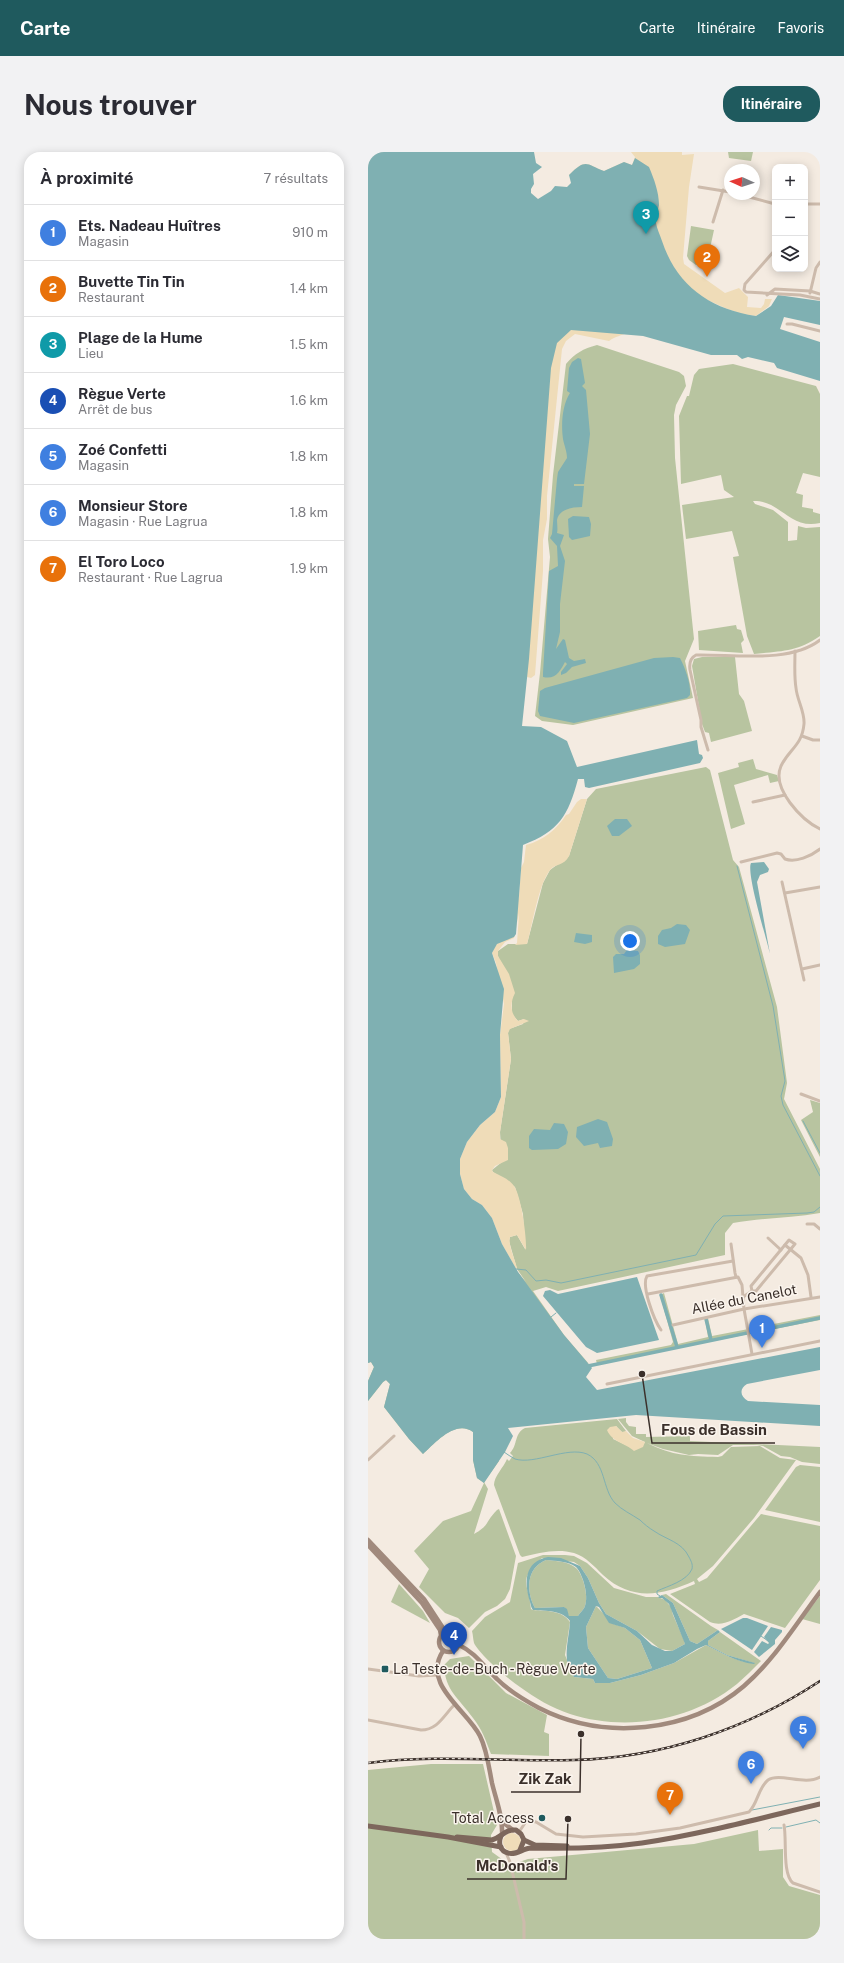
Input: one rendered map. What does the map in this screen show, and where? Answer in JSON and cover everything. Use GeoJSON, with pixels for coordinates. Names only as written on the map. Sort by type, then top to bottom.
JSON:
{"type":"FeatureCollection","features":[{"type":"Feature","properties":{"kind":"main road"},"geometry":{"type":"LineString","coordinates":[[368,1540],[424,1599],[443,1628],[457,1635],[459,1645]]}},
{"type":"Feature","properties":{"kind":"main road"},"geometry":{"type":"LineString","coordinates":[[368,1545],[422,1602],[440,1630],[441,1635],[439,1643],[443,1651]]}},
{"type":"Feature","properties":{"kind":"main road"},"geometry":{"type":"LineString","coordinates":[[459,1645],[474,1653],[497,1679],[516,1694],[540,1708],[570,1720],[601,1727],[618,1728],[654,1726],[681,1720],[710,1708],[733,1694],[745,1684],[779,1648],[820,1592]]}},
{"type":"Feature","properties":{"kind":"main road"},"geometry":{"type":"LineString","coordinates":[[441,1635],[448,1631]]}},
{"type":"Feature","properties":{"kind":"main road"},"geometry":{"type":"LineString","coordinates":[[443,1651],[452,1652],[459,1645]]}},
{"type":"Feature","properties":{"kind":"main road"},"geometry":{"type":"LineString","coordinates":[[443,1651],[439,1659],[438,1675],[446,1692],[480,1737],[500,1815],[502,1835],[499,1842],[505,1852],[511,1854],[524,1849],[625,1845],[668,1838],[820,1804]]}},
{"type":"Feature","properties":{"kind":"main road"},"geometry":{"type":"LineString","coordinates":[[500,1815],[506,1824],[516,1831],[524,1840],[535,1844],[582,1847]]}},
{"type":"Feature","properties":{"kind":"main road"},"geometry":{"type":"LineString","coordinates":[[368,1826],[448,1837],[501,1847]]}},
{"type":"Feature","properties":{"kind":"main road"},"geometry":{"type":"LineString","coordinates":[[448,1837],[488,1840],[498,1838],[505,1831],[516,1831]]}},
{"type":"Feature","properties":{"kind":"main road"},"geometry":{"type":"LineString","coordinates":[[517,1852],[523,1846],[524,1840]]}},
{"type":"Feature","properties":{"kind":"street"},"geometry":{"type":"LineString","coordinates":[[699,188],[722,190],[713,222]]}},
{"type":"Feature","properties":{"kind":"street"},"geometry":{"type":"LineString","coordinates":[[760,200],[772,203]]}},
{"type":"Feature","properties":{"kind":"street"},"geometry":{"type":"LineString","coordinates":[[808,204],[820,204]]}},
{"type":"Feature","properties":{"kind":"street"},"geometry":{"type":"LineString","coordinates":[[772,253],[745,284],[744,290],[747,293],[809,296],[820,299]]}},
{"type":"Feature","properties":{"kind":"street"},"geometry":{"type":"LineString","coordinates":[[809,296],[820,262]]}},
{"type":"Feature","properties":{"kind":"street"},"geometry":{"type":"LineString","coordinates":[[767,295],[775,289],[810,291],[820,294]]}},
{"type":"Feature","properties":{"kind":"street"},"geometry":{"type":"LineString","coordinates":[[787,324],[820,331]]}},
{"type":"Feature","properties":{"kind":"street"},"geometry":{"type":"LineString","coordinates":[[708,750],[701,727],[701,720],[690,670],[692,658],[696,655],[755,656],[795,651],[813,646],[820,640]]}},
{"type":"Feature","properties":{"kind":"street"},"geometry":{"type":"LineString","coordinates":[[795,651],[795,687],[804,716],[802,736],[779,771],[780,780],[785,795],[800,816],[820,830]]}},
{"type":"Feature","properties":{"kind":"street"},"geometry":{"type":"LineString","coordinates":[[802,736],[813,740],[820,740]]}},
{"type":"Feature","properties":{"kind":"street"},"geometry":{"type":"LineString","coordinates":[[753,802],[785,795]]}},
{"type":"Feature","properties":{"kind":"street"},"geometry":{"type":"LineString","coordinates":[[741,862],[777,853],[781,854],[785,859],[793,860],[812,854],[820,849]]}},
{"type":"Feature","properties":{"kind":"street"},"geometry":{"type":"LineString","coordinates":[[782,882],[804,980]]}},
{"type":"Feature","properties":{"kind":"street"},"geometry":{"type":"LineString","coordinates":[[785,893],[820,887]]}},
{"type":"Feature","properties":{"kind":"street"},"geometry":{"type":"LineString","coordinates":[[802,969],[820,965]]}},
{"type":"Feature","properties":{"kind":"street"},"geometry":{"type":"LineString","coordinates":[[801,1094],[820,1101]]}},
{"type":"Feature","properties":{"kind":"street"},"geometry":{"type":"LineString","coordinates":[[807,1224],[814,1224],[820,1229]]}},
{"type":"Feature","properties":{"kind":"street"},"geometry":{"type":"LineString","coordinates":[[768,1238],[781,1250]]}},
{"type":"Feature","properties":{"kind":"street"},"geometry":{"type":"LineString","coordinates":[[743,1297],[752,1291],[756,1291],[795,1244],[789,1240],[751,1286],[752,1291]]}},
{"type":"Feature","properties":{"kind":"street"},"geometry":{"type":"LineString","coordinates":[[731,1244],[736,1277],[742,1282],[744,1309],[752,1354]]}},
{"type":"Feature","properties":{"kind":"street"},"geometry":{"type":"LineString","coordinates":[[785,1245],[801,1258],[808,1275],[812,1297]]}},
{"type":"Feature","properties":{"kind":"street"},"geometry":{"type":"LineString","coordinates":[[661,1330],[652,1311],[645,1280],[648,1275],[733,1261]]}},
{"type":"Feature","properties":{"kind":"street"},"geometry":{"type":"LineString","coordinates":[[648,1294],[736,1277]]}},
{"type":"Feature","properties":{"kind":"street","name":"Allée du Canelot"},"geometry":{"type":"LineString","coordinates":[[673,1325],[744,1309],[812,1297],[820,1297]]}},
{"type":"Feature","properties":{"kind":"street"},"geometry":{"type":"LineString","coordinates":[[608,1384],[820,1341]]}},
{"type":"Feature","properties":{"kind":"street"},"geometry":{"type":"LineString","coordinates":[[368,1460],[394,1436]]}},
{"type":"Feature","properties":{"kind":"street"},"geometry":{"type":"LineString","coordinates":[[368,1669],[419,1676],[438,1675]]}},
{"type":"Feature","properties":{"kind":"street"},"geometry":{"type":"LineString","coordinates":[[368,1720],[421,1730],[429,1730],[439,1723],[455,1704]]}},
{"type":"Feature","properties":{"kind":"street"},"geometry":{"type":"LineString","coordinates":[[516,1831],[527,1820],[531,1820],[550,1831],[576,1837],[636,1834],[680,1828],[749,1812],[755,1804],[762,1787],[770,1779],[776,1778],[805,1781],[820,1777]]}},
{"type":"Feature","properties":{"kind":"street"},"geometry":{"type":"LineString","coordinates":[[784,1825],[787,1868],[790,1880],[796,1884],[820,1892]]}},
{"type":"Feature","properties":{"kind":"street"},"geometry":{"type":"LineString","coordinates":[[505,1852],[510,1865],[524,1922],[524,1939]]}},
{"type":"Feature","properties":{"kind":"street"},"geometry":{"type":"LineString","coordinates":[[510,1865],[512,1858],[517,1852]]}},
{"type":"Feature","properties":{"kind":"green space"},"geometry":{"type":"Polygon","coordinates":[[[728,152],[753,152],[751,161],[729,158],[728,152]]]}},
{"type":"Feature","properties":{"kind":"green space"},"geometry":{"type":"Polygon","coordinates":[[[691,226],[714,230],[709,253],[720,255],[712,269],[700,262],[696,265],[689,260],[687,256],[691,226]]]}},
{"type":"Feature","properties":{"kind":"green space"},"geometry":{"type":"Polygon","coordinates":[[[597,345],[679,372],[684,376],[686,386],[676,405],[674,415],[675,458],[694,639],[685,661],[693,698],[573,725],[542,721],[535,716],[550,557],[548,539],[553,475],[566,364],[580,352],[597,345]]]}},
{"type":"Feature","properties":{"kind":"green space"},"geometry":{"type":"Polygon","coordinates":[[[733,364],[816,386],[820,394],[820,477],[803,473],[796,493],[803,495],[802,507],[813,509],[813,512],[820,514],[820,523],[809,524],[800,522],[771,505],[753,501],[755,504],[773,510],[788,522],[788,541],[797,540],[798,526],[806,528],[820,527],[820,636],[804,645],[788,650],[754,654],[747,636],[733,557],[739,556],[732,531],[686,539],[682,505],[734,497],[724,490],[721,475],[681,484],[679,416],[687,396],[689,396],[694,375],[699,369],[733,364]]]}},
{"type":"Feature","properties":{"kind":"green space"},"geometry":{"type":"Polygon","coordinates":[[[736,625],[737,629],[741,630],[744,640],[741,643],[743,653],[699,650],[698,631],[736,625]]]}},
{"type":"Feature","properties":{"kind":"green space"},"geometry":{"type":"Polygon","coordinates":[[[702,657],[735,657],[739,694],[744,701],[752,731],[711,742],[709,733],[705,732],[702,724],[692,666],[694,659],[702,657]]]}},
{"type":"Feature","properties":{"kind":"green space"},"geometry":{"type":"Polygon","coordinates":[[[753,759],[756,769],[777,775],[779,781],[770,783],[768,775],[734,785],[745,824],[731,829],[718,773],[739,767],[738,763],[753,759]]]}},
{"type":"Feature","properties":{"kind":"green space"},"geometry":{"type":"Polygon","coordinates":[[[706,767],[710,770],[733,860],[739,867],[777,1007],[787,1083],[784,1099],[820,1169],[820,1213],[733,1223],[725,1233],[725,1255],[558,1291],[546,1287],[533,1291],[564,1335],[589,1364],[385,1240],[516,1270],[526,1282],[517,1269],[509,1241],[510,1237],[517,1235],[525,1249],[523,1214],[515,1187],[492,1170],[502,1162],[500,1132],[511,1059],[508,1033],[509,1029],[523,1024],[524,1019],[518,1021],[512,1014],[512,999],[498,956],[498,951],[508,944],[527,944],[543,883],[550,870],[569,856],[587,799],[596,789],[706,767]]]}},
{"type":"Feature","properties":{"kind":"green space"},"geometry":{"type":"Polygon","coordinates":[[[810,1100],[820,1103],[820,1157],[801,1120],[813,1112],[810,1100]]]}},
{"type":"Feature","properties":{"kind":"green space"},"geometry":{"type":"Polygon","coordinates":[[[368,1255],[499,1461],[484,1482],[488,1489],[474,1534],[485,1526],[493,1514],[499,1509],[516,1556],[510,1589],[505,1599],[497,1606],[485,1612],[469,1628],[458,1618],[445,1613],[419,1587],[429,1569],[414,1551],[443,1521],[471,1511],[484,1483],[477,1478],[473,1460],[473,1432],[459,1428],[452,1430],[439,1439],[423,1454],[384,1407],[390,1384],[386,1380],[368,1401],[368,1381],[374,1367],[371,1362],[368,1363],[368,1255]]]}},
{"type":"Feature","properties":{"kind":"green space"},"geometry":{"type":"Polygon","coordinates":[[[664,1293],[678,1344],[708,1337],[705,1319],[708,1318],[712,1336],[820,1315],[820,1320],[597,1364],[596,1360],[671,1345],[673,1342],[660,1295],[664,1293]]]}},
{"type":"Feature","properties":{"kind":"green space"},"geometry":{"type":"Polygon","coordinates":[[[626,1418],[626,1422],[629,1426],[636,1427],[636,1434],[646,1434],[646,1437],[690,1436],[690,1441],[820,1447],[820,1464],[802,1462],[790,1457],[781,1456],[763,1446],[757,1445],[733,1445],[718,1455],[689,1455],[718,1457],[722,1456],[731,1447],[760,1446],[780,1458],[796,1460],[754,1518],[713,1566],[697,1579],[699,1582],[707,1578],[761,1514],[820,1526],[820,1580],[785,1628],[744,1614],[719,1624],[710,1622],[670,1594],[695,1584],[694,1581],[658,1593],[635,1592],[624,1589],[614,1583],[586,1559],[574,1553],[554,1551],[522,1557],[520,1555],[494,1485],[496,1478],[507,1459],[509,1461],[513,1456],[510,1453],[519,1433],[525,1428],[617,1419],[626,1431],[623,1433],[616,1426],[613,1439],[626,1445],[642,1447],[645,1442],[632,1436],[618,1419],[626,1418]],[[647,1443],[665,1451],[688,1455],[663,1449],[647,1443]]]}},
{"type":"Feature","properties":{"kind":"green space"},"geometry":{"type":"Polygon","coordinates":[[[800,1465],[820,1467],[820,1522],[765,1510],[796,1467],[800,1465]]]}},
{"type":"Feature","properties":{"kind":"green space"},"geometry":{"type":"Polygon","coordinates":[[[543,1555],[574,1556],[587,1563],[614,1588],[646,1597],[658,1597],[665,1600],[671,1607],[684,1640],[685,1644],[672,1651],[660,1649],[637,1631],[606,1614],[599,1603],[588,1578],[580,1566],[574,1562],[542,1558],[529,1572],[527,1577],[526,1582],[531,1609],[558,1613],[567,1618],[570,1622],[565,1655],[574,1677],[593,1679],[595,1683],[610,1683],[641,1675],[674,1663],[706,1645],[735,1659],[754,1663],[727,1655],[708,1645],[708,1641],[720,1632],[761,1661],[737,1684],[719,1697],[699,1707],[657,1720],[613,1722],[570,1714],[550,1706],[515,1684],[482,1654],[474,1643],[472,1631],[485,1617],[510,1602],[518,1563],[543,1555]]]}},
{"type":"Feature","properties":{"kind":"green space"},"geometry":{"type":"Polygon","coordinates":[[[546,1560],[566,1563],[579,1571],[586,1592],[586,1602],[578,1616],[569,1616],[564,1607],[535,1608],[529,1587],[531,1574],[539,1564],[546,1560]]]}},
{"type":"Feature","properties":{"kind":"green space"},"geometry":{"type":"Polygon","coordinates":[[[399,1584],[423,1611],[430,1623],[391,1602],[399,1584]]]}},
{"type":"Feature","properties":{"kind":"green space"},"geometry":{"type":"Polygon","coordinates":[[[666,1594],[718,1630],[697,1644],[690,1641],[673,1603],[662,1595],[666,1594]]]}},
{"type":"Feature","properties":{"kind":"green space"},"geometry":{"type":"Polygon","coordinates":[[[820,1596],[820,1624],[802,1619],[820,1596]]]}},
{"type":"Feature","properties":{"kind":"green space"},"geometry":{"type":"Polygon","coordinates":[[[596,1606],[614,1624],[625,1628],[640,1640],[652,1668],[617,1679],[608,1678],[588,1648],[586,1627],[596,1606]]]}},
{"type":"Feature","properties":{"kind":"green space"},"geometry":{"type":"Polygon","coordinates":[[[469,1656],[506,1693],[547,1715],[544,1732],[549,1734],[549,1756],[491,1754],[479,1726],[450,1688],[445,1674],[444,1665],[450,1659],[469,1656]]]}},
{"type":"Feature","properties":{"kind":"green space"},"geometry":{"type":"Polygon","coordinates":[[[431,1764],[483,1764],[497,1825],[491,1835],[492,1852],[510,1865],[528,1859],[694,1844],[758,1830],[759,1851],[783,1849],[783,1877],[789,1886],[820,1895],[820,1939],[368,1939],[368,1770],[431,1764]]]}},
{"type":"Feature","properties":{"kind":"sand"},"geometry":{"type":"Polygon","coordinates":[[[631,152],[682,152],[682,155],[694,154],[689,187],[683,258],[684,264],[725,293],[739,288],[748,297],[747,307],[761,308],[765,299],[772,299],[769,306],[756,316],[741,314],[681,288],[569,175],[583,164],[604,171],[624,162],[632,165],[635,157],[631,152]]]}},
{"type":"Feature","properties":{"kind":"sand"},"geometry":{"type":"Polygon","coordinates":[[[577,327],[628,332],[609,341],[575,334],[566,341],[562,349],[547,496],[547,519],[543,540],[543,571],[535,675],[531,678],[527,677],[524,667],[523,385],[566,329],[571,330],[577,327]]]}},
{"type":"Feature","properties":{"kind":"sand"},"geometry":{"type":"Polygon","coordinates":[[[581,799],[587,799],[569,856],[565,861],[550,870],[542,885],[527,944],[515,945],[517,943],[519,913],[514,938],[505,942],[498,951],[498,956],[509,974],[515,993],[512,1000],[513,1015],[518,1021],[524,1019],[529,1021],[510,1029],[508,1033],[511,1059],[500,1139],[506,1142],[508,1148],[508,1160],[495,1166],[492,1170],[514,1186],[519,1198],[526,1250],[517,1235],[510,1237],[516,1269],[502,1244],[492,1218],[482,1205],[472,1199],[464,1189],[460,1174],[460,1159],[467,1142],[480,1125],[495,1112],[501,1097],[500,1035],[504,1004],[496,963],[492,953],[519,897],[521,868],[524,862],[526,845],[549,834],[566,815],[569,814],[577,802],[581,799]]]}},
{"type":"Feature","properties":{"kind":"sand"},"geometry":{"type":"Polygon","coordinates":[[[616,1426],[622,1432],[626,1431],[633,1438],[645,1442],[643,1447],[634,1451],[615,1440],[607,1430],[610,1427],[616,1426]]]}},
{"type":"Feature","properties":{"kind":"sand"},"geometry":{"type":"Polygon","coordinates":[[[508,1833],[516,1833],[521,1838],[519,1849],[516,1851],[508,1851],[503,1846],[503,1838],[508,1833]]]}},
{"type":"Feature","properties":{"kind":"water"},"geometry":{"type":"Polygon","coordinates":[[[368,152],[534,152],[536,163],[542,167],[533,174],[534,184],[531,189],[531,193],[538,199],[551,191],[555,186],[567,187],[571,183],[569,175],[583,164],[604,171],[624,162],[632,165],[635,158],[649,167],[654,181],[659,205],[656,223],[668,257],[686,283],[697,293],[724,308],[739,313],[756,316],[771,306],[778,295],[820,301],[820,325],[784,317],[780,329],[820,342],[820,381],[777,368],[774,363],[748,357],[742,359],[737,355],[711,355],[643,336],[571,330],[557,343],[551,368],[529,659],[522,726],[541,727],[567,741],[577,767],[697,740],[699,754],[702,755],[703,758],[700,763],[589,788],[585,787],[584,779],[578,779],[570,803],[560,821],[554,828],[545,834],[523,845],[516,934],[514,937],[497,944],[492,953],[504,989],[500,1035],[501,1097],[495,1112],[480,1125],[467,1142],[460,1159],[460,1174],[464,1189],[472,1199],[482,1205],[492,1218],[502,1244],[518,1272],[564,1335],[592,1368],[586,1377],[597,1390],[820,1347],[820,1370],[747,1384],[742,1390],[742,1395],[748,1401],[820,1405],[820,1426],[636,1415],[508,1428],[513,1436],[505,1452],[484,1483],[477,1478],[473,1460],[473,1432],[460,1428],[453,1430],[446,1434],[423,1454],[384,1407],[390,1384],[386,1380],[368,1401],[368,1381],[374,1367],[371,1362],[368,1363],[368,152]]]}},
{"type":"Feature","properties":{"kind":"water"},"geometry":{"type":"Polygon","coordinates":[[[578,358],[581,359],[585,383],[582,386],[586,390],[590,434],[584,484],[574,484],[574,486],[584,486],[582,507],[575,507],[563,511],[558,516],[557,520],[557,533],[564,535],[560,546],[565,561],[560,604],[560,632],[556,649],[563,639],[565,640],[569,658],[574,661],[585,659],[586,663],[572,667],[566,673],[561,675],[561,672],[567,664],[565,662],[557,674],[547,678],[543,677],[543,673],[549,571],[558,566],[557,546],[550,538],[552,534],[558,472],[567,458],[563,439],[562,421],[565,403],[570,393],[567,391],[569,368],[572,362],[578,358]]]}},
{"type":"Feature","properties":{"kind":"water"},"geometry":{"type":"Polygon","coordinates":[[[573,516],[589,517],[591,524],[590,536],[572,540],[569,537],[568,519],[573,516]]]}},
{"type":"Feature","properties":{"kind":"water"},"geometry":{"type":"Polygon","coordinates":[[[654,658],[680,658],[686,671],[690,690],[690,695],[687,698],[574,723],[540,716],[538,711],[540,691],[545,688],[654,658]]]}},
{"type":"Feature","properties":{"kind":"water"},"geometry":{"type":"Polygon","coordinates":[[[615,819],[627,819],[632,826],[619,836],[612,836],[607,826],[615,819]]]}},
{"type":"Feature","properties":{"kind":"water"},"geometry":{"type":"Polygon","coordinates":[[[764,862],[769,869],[768,872],[760,875],[757,882],[770,954],[754,892],[750,869],[751,863],[764,862]]]}},
{"type":"Feature","properties":{"kind":"water"},"geometry":{"type":"Polygon","coordinates":[[[677,924],[686,925],[690,930],[685,944],[665,947],[658,944],[658,936],[662,930],[671,928],[677,924]]]}},
{"type":"Feature","properties":{"kind":"water"},"geometry":{"type":"Polygon","coordinates":[[[576,933],[592,935],[592,942],[585,944],[574,942],[576,933]]]}},
{"type":"Feature","properties":{"kind":"water"},"geometry":{"type":"Polygon","coordinates":[[[627,950],[638,951],[640,955],[640,964],[634,969],[614,973],[613,957],[616,954],[624,954],[627,950]]]}},
{"type":"Feature","properties":{"kind":"water"},"geometry":{"type":"Polygon","coordinates":[[[598,1119],[607,1122],[613,1139],[612,1146],[600,1148],[598,1143],[584,1146],[576,1137],[577,1127],[598,1119]]]}},
{"type":"Feature","properties":{"kind":"water"},"geometry":{"type":"Polygon","coordinates":[[[554,1123],[564,1124],[568,1132],[566,1144],[558,1149],[532,1150],[529,1148],[529,1136],[534,1129],[550,1130],[554,1123]]]}},
{"type":"Feature","properties":{"kind":"water"},"geometry":{"type":"Polygon","coordinates":[[[637,1277],[659,1340],[597,1353],[586,1347],[543,1296],[545,1291],[550,1290],[558,1294],[637,1277]]]}},
{"type":"Feature","properties":{"kind":"water"},"geometry":{"type":"Polygon","coordinates":[[[548,1557],[561,1558],[580,1566],[588,1578],[599,1603],[606,1614],[637,1631],[652,1645],[665,1651],[672,1651],[685,1644],[669,1604],[662,1598],[658,1597],[662,1595],[673,1603],[690,1641],[697,1644],[718,1630],[720,1632],[708,1641],[708,1645],[727,1655],[755,1663],[747,1663],[735,1659],[706,1645],[674,1663],[641,1675],[610,1683],[595,1683],[593,1679],[574,1677],[570,1671],[567,1657],[570,1621],[567,1617],[558,1613],[533,1610],[531,1606],[527,1587],[528,1574],[534,1563],[548,1557]],[[546,1560],[539,1564],[531,1574],[529,1587],[535,1608],[564,1607],[567,1609],[569,1616],[578,1616],[583,1610],[586,1602],[585,1585],[579,1570],[569,1564],[546,1560]],[[596,1606],[586,1627],[588,1648],[608,1678],[617,1679],[652,1668],[640,1640],[625,1628],[609,1623],[599,1607],[596,1606]]]}},
{"type":"Feature","properties":{"kind":"water"},"geometry":{"type":"Polygon","coordinates":[[[743,1618],[747,1618],[768,1626],[752,1650],[721,1629],[743,1618]]]}},
{"type":"Feature","properties":{"kind":"water"},"geometry":{"type":"Polygon","coordinates":[[[771,1627],[782,1630],[782,1632],[775,1640],[775,1644],[759,1657],[754,1652],[762,1641],[768,1644],[769,1643],[764,1637],[771,1627]]]}},
{"type":"Feature","properties":{"kind":"waterway"},"geometry":{"type":"LineString","coordinates":[[737,866],[773,1006],[785,1081],[781,1096],[783,1105],[820,1176]]}},
{"type":"Feature","properties":{"kind":"waterway"},"geometry":{"type":"LineString","coordinates":[[803,1121],[820,1153]]}},
{"type":"Feature","properties":{"kind":"waterway"},"geometry":{"type":"LineString","coordinates":[[516,1269],[526,1270],[536,1281],[546,1280],[561,1283],[696,1255],[715,1224],[723,1216],[807,1213],[814,1212],[820,1207]]}},
{"type":"Feature","properties":{"kind":"waterway"},"geometry":{"type":"LineString","coordinates":[[661,1295],[677,1347]]}},
{"type":"Feature","properties":{"kind":"waterway"},"geometry":{"type":"LineString","coordinates":[[551,1317],[556,1313]]}},
{"type":"Feature","properties":{"kind":"waterway"},"geometry":{"type":"LineString","coordinates":[[588,1366],[820,1318]]}},
{"type":"Feature","properties":{"kind":"waterway"},"geometry":{"type":"LineString","coordinates":[[706,1319],[711,1340]]}},
{"type":"Feature","properties":{"kind":"waterway"},"geometry":{"type":"LineString","coordinates":[[504,1452],[515,1459],[523,1460],[532,1460],[570,1452],[587,1454],[593,1458],[598,1463],[608,1491],[615,1503],[652,1530],[682,1548],[686,1552],[692,1564],[692,1569],[686,1577],[677,1583],[657,1591],[657,1594],[660,1596]]}},
{"type":"Feature","properties":{"kind":"waterway"},"geometry":{"type":"LineString","coordinates":[[761,1636],[768,1641]]}},
{"type":"Feature","properties":{"kind":"waterway"},"geometry":{"type":"LineString","coordinates":[[752,1810],[820,1797]]}},
{"type":"Feature","properties":{"kind":"waterway"},"geometry":{"type":"LineString","coordinates":[[786,1827],[816,1820],[820,1823]]}},
{"type":"Feature","properties":{"kind":"waterway"},"geometry":{"type":"LineString","coordinates":[[769,1830],[771,1828],[782,1828]]}},
{"type":"Feature","properties":{"kind":"railway"},"geometry":{"type":"LineString","coordinates":[[368,1763],[420,1759],[574,1760],[639,1754],[703,1738],[733,1727],[792,1698],[820,1681]]}},
{"type":"Feature","properties":{"kind":"place","name":"Plage de la Hume"},"geometry":{"type":"Point","coordinates":[646,234]}},
{"type":"Feature","properties":{"kind":"place","name":"Buvette Tin Tin"},"geometry":{"type":"Point","coordinates":[707,277]}},
{"type":"Feature","properties":{"kind":"place","name":"Ets. Nadeau Huîtres"},"geometry":{"type":"Point","coordinates":[762,1348]}},
{"type":"Feature","properties":{"kind":"place","name":"Fous de Bassin"},"geometry":{"type":"Point","coordinates":[642,1374]}},
{"type":"Feature","properties":{"kind":"place","name":"Règue Verte"},"geometry":{"type":"Point","coordinates":[454,1655]}},
{"type":"Feature","properties":{"kind":"place","name":"La Teste-de-Buch - Règue Verte"},"geometry":{"type":"Point","coordinates":[385,1669]}},
{"type":"Feature","properties":{"kind":"place","name":"Zik Zak"},"geometry":{"type":"Point","coordinates":[581,1734]}},
{"type":"Feature","properties":{"kind":"place","name":"Zoé Confetti"},"geometry":{"type":"Point","coordinates":[803,1749]}},
{"type":"Feature","properties":{"kind":"place","name":"Monsieur Store"},"geometry":{"type":"Point","coordinates":[751,1784]}},
{"type":"Feature","properties":{"kind":"place","name":"El Toro Loco"},"geometry":{"type":"Point","coordinates":[670,1815]}},
{"type":"Feature","properties":{"kind":"place","name":"Total Access"},"geometry":{"type":"Point","coordinates":[542,1818]}},
{"type":"Feature","properties":{"kind":"place","name":"McDonald's"},"geometry":{"type":"Point","coordinates":[568,1819]}}]}
